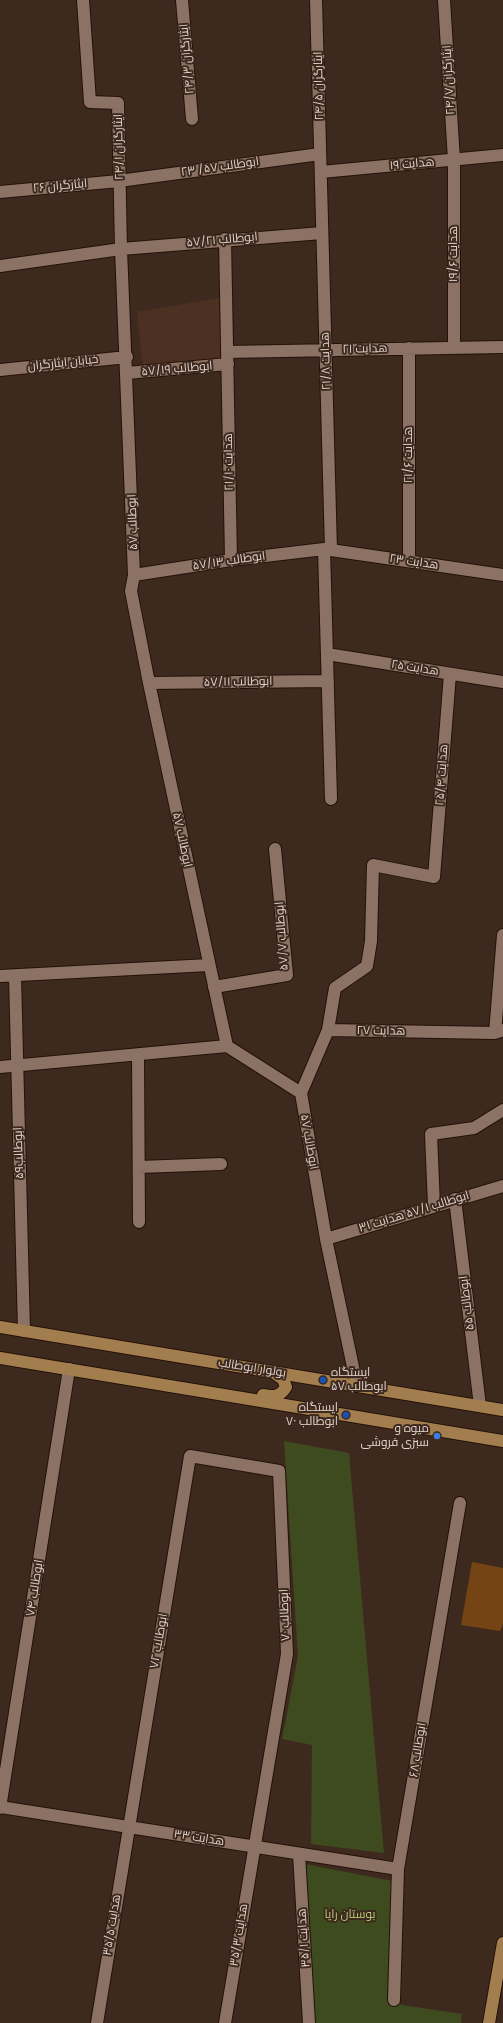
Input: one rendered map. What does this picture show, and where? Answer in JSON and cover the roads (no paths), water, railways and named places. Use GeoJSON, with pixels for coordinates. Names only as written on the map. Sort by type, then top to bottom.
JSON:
{"type":"FeatureCollection","features":[{"type":"Feature","properties":{"kind":"main road","name":"بولوار ابوطالب"},"geometry":{"type":"LineString","coordinates":[[0,1327],[503,1410]]}},
{"type":"Feature","properties":{"kind":"main road"},"geometry":{"type":"LineString","coordinates":[[0,1358],[503,1441]]}},
{"type":"Feature","properties":{"kind":"main road"},"geometry":{"type":"LineString","coordinates":[[229,1396],[239,1391],[273,1397],[282,1394],[286,1387],[283,1379],[273,1372]]}},
{"type":"Feature","properties":{"kind":"main road"},"geometry":{"type":"LineString","coordinates":[[489,2023],[503,1943]]}},
{"type":"Feature","properties":{"kind":"street","name":"ایثارگران ۲۴/۱"},"geometry":{"type":"LineString","coordinates":[[83,0],[90,102],[118,103],[121,249]]}},
{"type":"Feature","properties":{"kind":"street","name":"ایثارگران ۲۴/۳"},"geometry":{"type":"LineString","coordinates":[[182,0],[192,119]]}},
{"type":"Feature","properties":{"kind":"street","name":"ایثارگران ۲۴/۵"},"geometry":{"type":"LineString","coordinates":[[316,0],[321,172]]}},
{"type":"Feature","properties":{"kind":"street","name":"ایثارگران ۲۴/۷"},"geometry":{"type":"LineString","coordinates":[[444,0],[454,160]]}},
{"type":"Feature","properties":{"kind":"street","name":"ابوطالب ۵۷/ ۲۳"},"geometry":{"type":"LineString","coordinates":[[119,181],[320,154]]}},
{"type":"Feature","properties":{"kind":"street","name":"هدایت ۱۹"},"geometry":{"type":"LineString","coordinates":[[321,172],[503,155]]}},
{"type":"Feature","properties":{"kind":"street","name":"هدایت ۱۹/۶"},"geometry":{"type":"LineString","coordinates":[[454,160],[454,348]]}},
{"type":"Feature","properties":{"kind":"street","name":"هدایت ۲۱/۸"},"geometry":{"type":"LineString","coordinates":[[321,172],[325,350],[327,654],[331,799]]}},
{"type":"Feature","properties":{"kind":"street","name":"ایثارگران ۲۶"},"geometry":{"type":"LineString","coordinates":[[0,192],[119,181]]}},
{"type":"Feature","properties":{"kind":"street","name":"ابوطالب ۵۷/۲۱"},"geometry":{"type":"LineString","coordinates":[[0,266],[121,249],[225,239],[322,233]]}},
{"type":"Feature","properties":{"kind":"street","name":"هدایت ۲۱/۱۰"},"geometry":{"type":"LineString","coordinates":[[225,239],[231,560]]}},
{"type":"Feature","properties":{"kind":"street","name":"ابوطالب ۵۷"},"geometry":{"type":"LineString","coordinates":[[121,249],[127,357],[134,575],[131,591],[149,683],[227,1046]]}},
{"type":"Feature","properties":{"kind":"street","name":"هدایت ۲۱"},"geometry":{"type":"LineString","coordinates":[[227,352],[503,347]]}},
{"type":"Feature","properties":{"kind":"street","name":"هدایت ۲۱/۶"},"geometry":{"type":"LineString","coordinates":[[409,348],[409,561]]}},
{"type":"Feature","properties":{"kind":"street","name":"خیابان ایثارگران"},"geometry":{"type":"LineString","coordinates":[[0,370],[127,357]]}},
{"type":"Feature","properties":{"kind":"street","name":"ابوطالب ۵۷/۱۹"},"geometry":{"type":"LineString","coordinates":[[127,373],[228,364]]}},
{"type":"Feature","properties":{"kind":"street","name":"هدایت ۲۳"},"geometry":{"type":"LineString","coordinates":[[327,549],[503,575]]}},
{"type":"Feature","properties":{"kind":"street","name":"ابوطالب ۵۷/۱۳"},"geometry":{"type":"LineString","coordinates":[[134,575],[231,560],[327,549]]}},
{"type":"Feature","properties":{"kind":"street","name":"هدایت ۲۵"},"geometry":{"type":"LineString","coordinates":[[327,654],[503,682]]}},
{"type":"Feature","properties":{"kind":"street","name":"هدایت ۲۵/۴"},"geometry":{"type":"LineString","coordinates":[[328,1030],[335,988],[367,966],[371,942],[373,866],[434,877],[450,674]]}},
{"type":"Feature","properties":{"kind":"street","name":"ابوطالب ۵۷/۱۱"},"geometry":{"type":"LineString","coordinates":[[149,683],[328,681]]}},
{"type":"Feature","properties":{"kind":"street","name":"ابوطالب ۵۷/۷"},"geometry":{"type":"LineString","coordinates":[[214,987],[287,975],[275,849]]}},
{"type":"Feature","properties":{"kind":"street"},"geometry":{"type":"LineString","coordinates":[[499,1031],[503,935]]}},
{"type":"Feature","properties":{"kind":"street"},"geometry":{"type":"LineString","coordinates":[[0,976],[210,966]]}},
{"type":"Feature","properties":{"kind":"street","name":"ابوطالب۵۹"},"geometry":{"type":"LineString","coordinates":[[15,976],[24,1331]]}},
{"type":"Feature","properties":{"kind":"street"},"geometry":{"type":"LineString","coordinates":[[0,1068],[227,1046],[301,1093],[328,1030]]}},
{"type":"Feature","properties":{"kind":"street","name":"هدایت ۲۷"},"geometry":{"type":"LineString","coordinates":[[328,1030],[499,1031]]}},
{"type":"Feature","properties":{"kind":"street"},"geometry":{"type":"LineString","coordinates":[[138,1055],[139,1222]]}},
{"type":"Feature","properties":{"kind":"street","name":"ابوطالب ۵۷"},"geometry":{"type":"LineString","coordinates":[[301,1093],[326,1239],[357,1386]]}},
{"type":"Feature","properties":{"kind":"street"},"geometry":{"type":"LineString","coordinates":[[434,1206],[431,1134],[474,1128],[503,1110]]}},
{"type":"Feature","properties":{"kind":"street"},"geometry":{"type":"LineString","coordinates":[[138,1167],[220,1164]]}},
{"type":"Feature","properties":{"kind":"street","name":"ابوطالب ۵۷/۱ هدایت ۳۱"},"geometry":{"type":"LineString","coordinates":[[326,1239],[455,1199],[503,1186]]}},
{"type":"Feature","properties":{"kind":"street","name":"ابوطالب ۵۵"},"geometry":{"type":"LineString","coordinates":[[455,1199],[480,1406]]}},
{"type":"Feature","properties":{"kind":"street","name":"ابوطالب ۷۴"},"geometry":{"type":"LineString","coordinates":[[0,1807],[69,1369]]}},
{"type":"Feature","properties":{"kind":"street","name":"ابوطالب ۷۲"},"geometry":{"type":"LineString","coordinates":[[128,1827],[190,1456]]}},
{"type":"Feature","properties":{"kind":"street","name":"ابوطالب ۷۰"},"geometry":{"type":"LineString","coordinates":[[190,1456],[279,1471],[287,1654],[253,1847]]}},
{"type":"Feature","properties":{"kind":"street","name":"ابوطالب ۶۸"},"geometry":{"type":"LineString","coordinates":[[394,2000],[398,1869],[460,1502]]}},
{"type":"Feature","properties":{"kind":"street","name":"هدایت ۳۳"},"geometry":{"type":"LineString","coordinates":[[0,1807],[398,1869]]}},
{"type":"Feature","properties":{"kind":"street","name":"هدایت ۳۵/۵"},"geometry":{"type":"LineString","coordinates":[[97,2023],[128,1827]]}},
{"type":"Feature","properties":{"kind":"street","name":"هدایت ۳۵/۳"},"geometry":{"type":"LineString","coordinates":[[225,2023],[253,1847]]}},
{"type":"Feature","properties":{"kind":"street","name":"هدایت ۳۵/۱"},"geometry":{"type":"LineString","coordinates":[[298,1854],[309,2023]]}},
{"type":"Feature","properties":{"kind":"place","name":"ایستگاه ابوطالب ۵۷"},"geometry":{"type":"Point","coordinates":[323,1380]}},
{"type":"Feature","properties":{"kind":"place","name":"ایستگاه ابوطالب ۷۰"},"geometry":{"type":"Point","coordinates":[346,1415]}},
{"type":"Feature","properties":{"kind":"place","name":"میوه و سبزی فروشی"},"geometry":{"type":"Point","coordinates":[437,1436]}},
{"type":"Feature","properties":{"kind":"park label","name":"بوستان رایا"},"geometry":{"type":"Point","coordinates":[350,1915]}}]}
